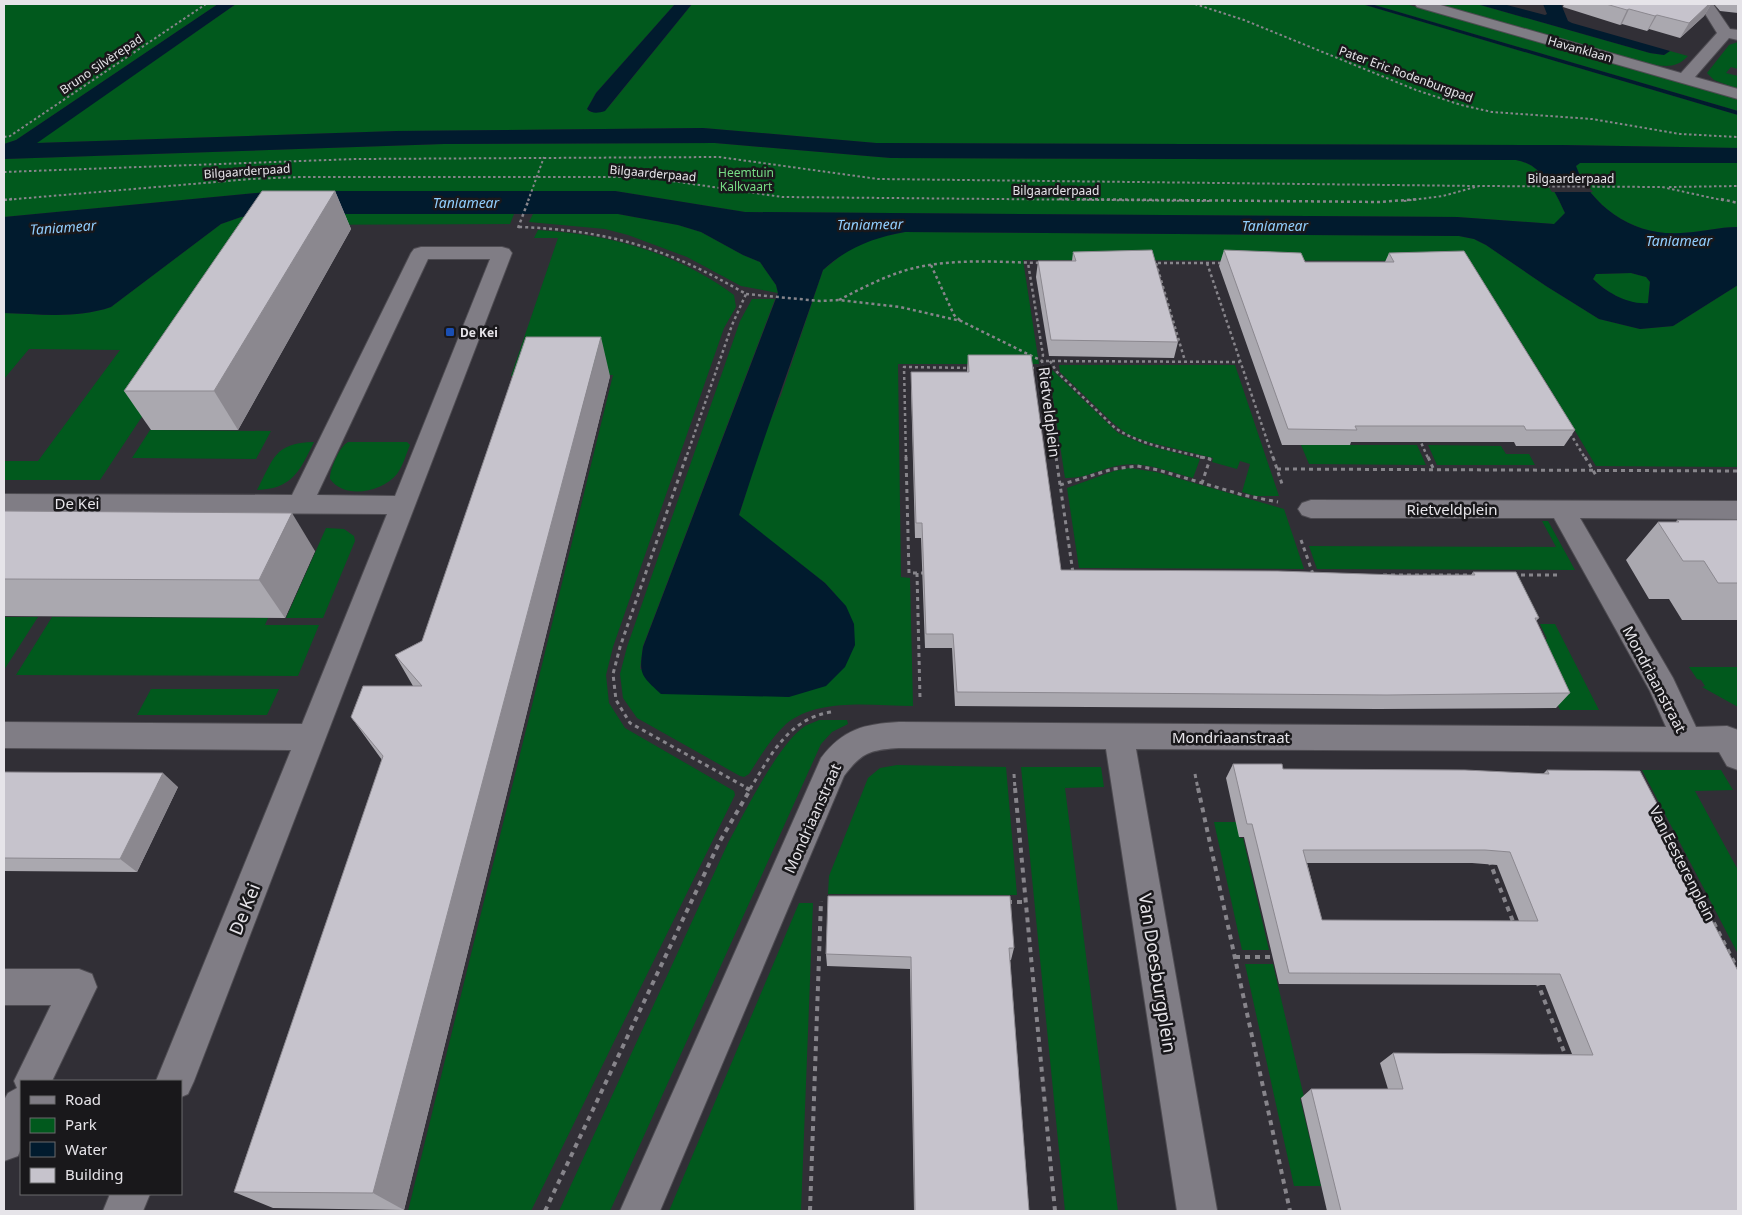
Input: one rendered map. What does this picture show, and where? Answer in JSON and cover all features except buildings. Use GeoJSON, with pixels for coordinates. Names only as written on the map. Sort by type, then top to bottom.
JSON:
{"type":"FeatureCollection","features":[{"type":"Feature","properties":{"kind":"street","name":"Havanklaan"},"geometry":{"type":"LineString","coordinates":[[1422,4],[1738,94]]}},
{"type":"Feature","properties":{"kind":"street"},"geometry":{"type":"LineString","coordinates":[[1684,79],[1731,34],[1706,4]]}},
{"type":"Feature","properties":{"kind":"street","name":"De Kei"},"geometry":{"type":"LineString","coordinates":[[175,1080],[502,254],[421,253],[300,504]]}},
{"type":"Feature","properties":{"kind":"street","name":"De Kei"},"geometry":{"type":"LineString","coordinates":[[4,503],[404,505]]}},
{"type":"Feature","properties":{"kind":"street","name":"Rietveldplein"},"geometry":{"type":"LineString","coordinates":[[1311,509],[1562,510]]}},
{"type":"Feature","properties":{"kind":"street"},"geometry":{"type":"LineString","coordinates":[[1562,510],[1738,510]]}},
{"type":"Feature","properties":{"kind":"street","name":"Mondriaanstraat"},"geometry":{"type":"LineString","coordinates":[[640,1211],[832,768],[844,750],[861,740],[921,735],[1687,740],[1662,688],[1562,510]]}},
{"type":"Feature","properties":{"kind":"street"},"geometry":{"type":"LineString","coordinates":[[4,735],[312,737]]}},
{"type":"Feature","properties":{"kind":"street","name":"Van Doesburgplein"},"geometry":{"type":"LineString","coordinates":[[1119,737],[1197,1210]]}},
{"type":"Feature","properties":{"kind":"street"},"geometry":{"type":"LineString","coordinates":[[1687,740],[1727,739],[1738,757]]}},
{"type":"Feature","properties":{"kind":"street"},"geometry":{"type":"LineString","coordinates":[[4,987],[78,987],[33,1080]]}},
{"type":"Feature","properties":{"kind":"street"},"geometry":{"type":"LineString","coordinates":[[4,1142],[20,1108]]}},
{"type":"Feature","properties":{"kind":"street"},"geometry":{"type":"LineString","coordinates":[[4,1153],[20,1153]]}},
{"type":"Feature","properties":{"kind":"street"},"geometry":{"type":"LineString","coordinates":[[123,1211],[130,1195]]}},
{"type":"Feature","properties":{"kind":"path","name":"Bruno Silvèrepad"},"geometry":{"type":"LineString","coordinates":[[4,137],[10,136],[206,4]]}},
{"type":"Feature","properties":{"kind":"path"},"geometry":{"type":"LineString","coordinates":[[830,4],[902,4]]}},
{"type":"Feature","properties":{"kind":"path","name":"Pater Eric Rodenburgpad"},"geometry":{"type":"LineString","coordinates":[[1195,4],[1244,20],[1416,90],[1461,105],[1492,112],[1592,119],[1680,134],[1738,137]]}},
{"type":"Feature","properties":{"kind":"path"},"geometry":{"type":"LineString","coordinates":[[544,157],[519,226],[567,228],[605,234],[642,243],[683,259],[746,294],[820,301],[839,300],[900,307],[961,322],[1023,350],[1042,361],[1043,355],[1028,263]]}},
{"type":"Feature","properties":{"kind":"path","name":"Bilgaarderpaad"},"geometry":{"type":"LineString","coordinates":[[4,172],[355,159],[719,157],[754,161],[836,176],[878,179],[1540,187],[1738,186]]}},
{"type":"Feature","properties":{"kind":"path","name":"Bilgaarderpaad"},"geometry":{"type":"LineString","coordinates":[[4,200],[251,179],[299,177],[622,177],[658,179],[782,197],[1380,202],[1434,199],[1463,193],[1479,186]]}},
{"type":"Feature","properties":{"kind":"path","name":"Bilgaarderpaad"},"geometry":{"type":"LineString","coordinates":[[1662,187],[1738,203]]}},
{"type":"Feature","properties":{"kind":"path"},"geometry":{"type":"LineString","coordinates":[[839,300],[881,279],[910,269],[931,265],[953,262],[1048,263]]}},
{"type":"Feature","properties":{"kind":"path"},"geometry":{"type":"LineString","coordinates":[[1147,263],[1226,263]]}},
{"type":"Feature","properties":{"kind":"path"},"geometry":{"type":"LineString","coordinates":[[1156,263],[1185,361]]}},
{"type":"Feature","properties":{"kind":"path"},"geometry":{"type":"LineString","coordinates":[[1206,263],[1286,495]]}},
{"type":"Feature","properties":{"kind":"path"},"geometry":{"type":"LineString","coordinates":[[931,265],[954,315],[961,322]]}},
{"type":"Feature","properties":{"kind":"path"},"geometry":{"type":"LineString","coordinates":[[746,294],[732,326],[686,455],[620,647],[613,674],[616,700],[630,723],[750,790]]}},
{"type":"Feature","properties":{"kind":"path","name":"Rietveldplein"},"geometry":{"type":"LineString","coordinates":[[1064,573],[1074,573],[1042,361],[1240,362]]}},
{"type":"Feature","properties":{"kind":"path"},"geometry":{"type":"LineString","coordinates":[[1050,361],[1057,372],[1120,432],[1147,444],[1210,459],[1202,483]]}},
{"type":"Feature","properties":{"kind":"path"},"geometry":{"type":"LineString","coordinates":[[926,573],[909,573],[904,367],[974,368]]}},
{"type":"Feature","properties":{"kind":"path"},"geometry":{"type":"LineString","coordinates":[[1023,368],[1043,368]]}},
{"type":"Feature","properties":{"kind":"path"},"geometry":{"type":"LineString","coordinates":[[1567,429],[1616,510]]}},
{"type":"Feature","properties":{"kind":"path"},"geometry":{"type":"LineString","coordinates":[[1417,433],[1434,470]]}},
{"type":"Feature","properties":{"kind":"path"},"geometry":{"type":"LineString","coordinates":[[1060,484],[1080,481],[1113,469],[1128,466],[1156,470],[1255,498],[1280,502]]}},
{"type":"Feature","properties":{"kind":"path"},"geometry":{"type":"LineString","coordinates":[[1277,469],[1738,471]]}},
{"type":"Feature","properties":{"kind":"path"},"geometry":{"type":"LineString","coordinates":[[1300,537],[1313,574]]}},
{"type":"Feature","properties":{"kind":"path"},"geometry":{"type":"LineString","coordinates":[[916,573],[921,735]]}},
{"type":"Feature","properties":{"kind":"path"},"geometry":{"type":"LineString","coordinates":[[1303,574],[1322,574]]}},
{"type":"Feature","properties":{"kind":"path"},"geometry":{"type":"LineString","coordinates":[[1381,575],[1479,575]]}},
{"type":"Feature","properties":{"kind":"path"},"geometry":{"type":"LineString","coordinates":[[1508,575],[1599,575]]}},
{"type":"Feature","properties":{"kind":"path"},"geometry":{"type":"LineString","coordinates":[[545,1211],[720,841],[777,745],[789,731],[803,720],[820,713],[836,712]]}},
{"type":"Feature","properties":{"kind":"path"},"geometry":{"type":"LineString","coordinates":[[1011,736],[1054,1211]]}},
{"type":"Feature","properties":{"kind":"path"},"geometry":{"type":"LineString","coordinates":[[1187,737],[1290,1211]]}},
{"type":"Feature","properties":{"kind":"path","name":"Van Eesterenplein"},"geometry":{"type":"LineString","coordinates":[[1654,807],[1738,970]]}},
{"type":"Feature","properties":{"kind":"path"},"geometry":{"type":"LineString","coordinates":[[1488,857],[1517,931]]}},
{"type":"Feature","properties":{"kind":"path"},"geometry":{"type":"LineString","coordinates":[[780,888],[821,901],[831,901]]}},
{"type":"Feature","properties":{"kind":"path"},"geometry":{"type":"LineString","coordinates":[[810,1211],[821,901]]}},
{"type":"Feature","properties":{"kind":"path"},"geometry":{"type":"LineString","coordinates":[[997,902],[1026,902]]}},
{"type":"Feature","properties":{"kind":"path"},"geometry":{"type":"LineString","coordinates":[[1235,957],[1283,957]]}},
{"type":"Feature","properties":{"kind":"path"},"geometry":{"type":"LineString","coordinates":[[1535,976],[1570,1067]]}},
{"type":"Feature","properties":{"kind":"green space"},"geometry":{"type":"Polygon","coordinates":[[[4,4],[218,4],[16,140],[4,144],[4,4]]]}},
{"type":"Feature","properties":{"kind":"green space"},"geometry":{"type":"Polygon","coordinates":[[[236,4],[675,4],[596,93],[587,109],[590,112],[607,109],[692,4],[1362,4],[1738,115],[1738,148],[1562,145],[876,143],[703,128],[397,131],[36,143],[236,4]]]}},
{"type":"Feature","properties":{"kind":"green space"},"geometry":{"type":"Polygon","coordinates":[[[1371,4],[1406,4],[1738,99],[1738,111],[1371,4]]]}},
{"type":"Feature","properties":{"kind":"green space"},"geometry":{"type":"Polygon","coordinates":[[[1438,4],[1477,4],[1650,53],[1664,55],[1670,51],[1688,56],[1680,63],[1671,66],[1651,64],[1438,4]]]}},
{"type":"Feature","properties":{"kind":"green space"},"geometry":{"type":"Polygon","coordinates":[[[1738,42],[1738,69],[1731,67],[1726,73],[1738,76],[1738,89],[1714,80],[1707,73],[1729,45],[1738,42]]]}},
{"type":"Feature","properties":{"kind":"green space","name":"Heemtuin Kalkvaart"},"geometry":{"type":"Polygon","coordinates":[[[715,143],[891,158],[1516,160],[1533,167],[1540,173],[1557,196],[1565,213],[1555,224],[1457,217],[745,212],[615,191],[278,191],[4,217],[4,159],[443,144],[715,143]]]}},
{"type":"Feature","properties":{"kind":"green space"},"geometry":{"type":"Polygon","coordinates":[[[1580,163],[1738,163],[1738,227],[1664,233],[1632,225],[1604,207],[1593,195],[1583,181],[1576,166],[1580,163]]]}},
{"type":"Feature","properties":{"kind":"green space"},"geometry":{"type":"Polygon","coordinates":[[[264,214],[514,214],[510,224],[269,225],[100,480],[4,480],[4,461],[38,461],[120,350],[29,349],[4,379],[4,313],[71,314],[98,311],[111,307],[221,224],[241,217],[264,214]]]}},
{"type":"Feature","properties":{"kind":"green space"},"geometry":{"type":"Polygon","coordinates":[[[533,214],[618,214],[678,225],[701,232],[760,262],[776,285],[778,293],[741,286],[687,257],[628,235],[605,229],[529,222],[533,214]]]}},
{"type":"Feature","properties":{"kind":"green space"},"geometry":{"type":"Polygon","coordinates":[[[538,230],[590,236],[641,248],[689,267],[734,295],[736,307],[724,328],[613,647],[606,675],[609,703],[625,728],[734,791],[735,795],[531,1211],[408,1211],[613,375],[511,376],[558,238],[534,238],[538,230]]]}},
{"type":"Feature","properties":{"kind":"green space"},"geometry":{"type":"Polygon","coordinates":[[[905,232],[1459,236],[1474,239],[1486,245],[1599,319],[1640,329],[1673,326],[1738,285],[1738,467],[1596,466],[1470,261],[1023,260],[1039,364],[898,364],[901,577],[910,578],[913,706],[830,706],[799,715],[775,735],[749,774],[744,777],[740,776],[637,718],[623,698],[620,674],[627,647],[740,321],[752,299],[775,299],[643,646],[640,669],[789,697],[835,594],[825,583],[739,516],[761,443],[781,395],[823,270],[848,250],[876,238],[905,232]]]}},
{"type":"Feature","properties":{"kind":"green space"},"geometry":{"type":"Polygon","coordinates":[[[1631,273],[1646,277],[1650,282],[1648,304],[1640,304],[1618,297],[1604,289],[1593,279],[1596,274],[1631,273]]]}},
{"type":"Feature","properties":{"kind":"green space"},"geometry":{"type":"Polygon","coordinates":[[[1059,365],[1235,365],[1279,496],[1255,496],[1242,492],[1250,464],[1240,461],[1237,469],[1212,462],[1213,458],[1148,442],[1127,434],[1060,372],[1059,365]]]}},
{"type":"Feature","properties":{"kind":"green space"},"geometry":{"type":"Polygon","coordinates":[[[1048,366],[1118,433],[1146,445],[1200,459],[1193,478],[1139,464],[1130,464],[1114,466],[1080,477],[1065,478],[1048,366]]]}},
{"type":"Feature","properties":{"kind":"green space"},"geometry":{"type":"Polygon","coordinates":[[[150,430],[271,431],[256,459],[132,458],[150,430]]]}},
{"type":"Feature","properties":{"kind":"green space"},"geometry":{"type":"Polygon","coordinates":[[[314,442],[299,470],[287,482],[269,489],[257,490],[277,454],[291,445],[314,442]]]}},
{"type":"Feature","properties":{"kind":"green space"},"geometry":{"type":"Polygon","coordinates":[[[348,442],[407,442],[410,445],[399,471],[390,480],[373,489],[354,491],[345,490],[337,486],[330,479],[341,448],[348,442]]]}},
{"type":"Feature","properties":{"kind":"green space"},"geometry":{"type":"Polygon","coordinates":[[[1301,445],[1417,445],[1426,465],[1309,464],[1301,445]]]}},
{"type":"Feature","properties":{"kind":"green space"},"geometry":{"type":"Polygon","coordinates":[[[1428,445],[1501,446],[1506,454],[1529,454],[1535,465],[1437,465],[1428,445]]]}},
{"type":"Feature","properties":{"kind":"green space"},"geometry":{"type":"Polygon","coordinates":[[[1129,468],[1156,472],[1284,509],[1304,569],[1079,568],[1067,488],[1114,471],[1129,468]]]}},
{"type":"Feature","properties":{"kind":"green space"},"geometry":{"type":"Polygon","coordinates":[[[1542,521],[1548,521],[1575,570],[1317,569],[1309,546],[1556,547],[1542,521]]]}},
{"type":"Feature","properties":{"kind":"green space"},"geometry":{"type":"Polygon","coordinates":[[[326,528],[344,529],[354,536],[355,541],[323,618],[286,618],[326,528]]]}},
{"type":"Feature","properties":{"kind":"green space"},"geometry":{"type":"Polygon","coordinates":[[[4,617],[38,617],[4,670],[4,617]]]}},
{"type":"Feature","properties":{"kind":"green space"},"geometry":{"type":"Polygon","coordinates":[[[52,617],[268,618],[265,625],[319,625],[298,676],[16,675],[52,617]]]}},
{"type":"Feature","properties":{"kind":"green space"},"geometry":{"type":"Polygon","coordinates":[[[1540,624],[1555,624],[1599,710],[1560,710],[1526,638],[1547,639],[1540,624]]]}},
{"type":"Feature","properties":{"kind":"green space"},"geometry":{"type":"Polygon","coordinates":[[[1689,667],[1738,667],[1738,707],[1702,687],[1705,686],[1701,680],[1697,679],[1689,667]]]}},
{"type":"Feature","properties":{"kind":"green space"},"geometry":{"type":"Polygon","coordinates":[[[151,689],[279,689],[267,715],[137,715],[151,689]]]}},
{"type":"Feature","properties":{"kind":"green space"},"geometry":{"type":"Polygon","coordinates":[[[819,720],[847,720],[848,724],[832,732],[821,744],[610,1211],[559,1211],[728,843],[762,780],[784,748],[805,726],[819,720]]]}},
{"type":"Feature","properties":{"kind":"green space"},"geometry":{"type":"Polygon","coordinates":[[[897,765],[1006,767],[1017,895],[828,894],[829,876],[868,778],[880,768],[897,765]]]}},
{"type":"Feature","properties":{"kind":"green space"},"geometry":{"type":"Polygon","coordinates":[[[1021,767],[1101,767],[1104,787],[1065,788],[1118,1211],[1065,1211],[1021,767]]]}},
{"type":"Feature","properties":{"kind":"green space"},"geometry":{"type":"Polygon","coordinates":[[[1642,770],[1721,770],[1733,790],[1695,791],[1738,870],[1738,954],[1642,770]]]}},
{"type":"Feature","properties":{"kind":"green space"},"geometry":{"type":"Polygon","coordinates":[[[1214,822],[1236,822],[1240,838],[1243,838],[1269,950],[1242,950],[1214,822]]]}},
{"type":"Feature","properties":{"kind":"green space"},"geometry":{"type":"Polygon","coordinates":[[[799,903],[813,903],[801,1211],[669,1211],[799,903]]]}},
{"type":"Feature","properties":{"kind":"green space"},"geometry":{"type":"Polygon","coordinates":[[[1245,964],[1273,964],[1304,1097],[1300,1098],[1321,1186],[1294,1186],[1245,964]]]}},
{"type":"Feature","properties":{"kind":"water","name":"Taniamear"},"geometry":{"type":"Polygon","coordinates":[[[218,4],[236,4],[37,143],[397,131],[703,128],[876,143],[1562,145],[1738,148],[1738,163],[1580,163],[1576,166],[1583,181],[1604,207],[1632,225],[1664,233],[1738,227],[1738,285],[1673,326],[1640,329],[1599,319],[1486,245],[1474,239],[1459,236],[905,232],[882,237],[851,249],[823,270],[739,515],[825,583],[846,606],[854,624],[855,645],[845,667],[826,686],[789,697],[661,694],[645,678],[641,669],[643,647],[778,293],[776,285],[760,262],[701,232],[678,225],[618,214],[264,214],[241,217],[221,224],[111,307],[98,311],[71,314],[4,313],[4,217],[278,191],[615,191],[745,212],[1457,217],[1554,224],[1565,213],[1557,196],[1540,173],[1533,167],[1516,160],[891,158],[715,143],[443,144],[4,159],[4,144],[16,140],[218,4]],[[1631,273],[1596,274],[1593,279],[1604,289],[1618,297],[1633,302],[1648,303],[1650,282],[1646,277],[1631,273]]]}},
{"type":"Feature","properties":{"kind":"water"},"geometry":{"type":"Polygon","coordinates":[[[675,4],[692,4],[605,111],[595,113],[589,111],[587,109],[596,93],[675,4]]]}},
{"type":"Feature","properties":{"kind":"water"},"geometry":{"type":"Polygon","coordinates":[[[1362,4],[1371,4],[1738,111],[1738,115],[1362,4]]]}},
{"type":"Feature","properties":{"kind":"water"},"geometry":{"type":"Polygon","coordinates":[[[1477,4],[1503,4],[1545,15],[1547,14],[1543,4],[1561,4],[1568,21],[1572,23],[1670,51],[1664,55],[1650,53],[1477,4]]]}},
{"type":"Feature","properties":{"kind":"pier"},"geometry":{"type":"Polygon","coordinates":[[[1545,182],[1585,182],[1593,192],[1552,192],[1545,182]]]}},
{"type":"Feature","properties":{"kind":"place","name":"De Kei"},"geometry":{"type":"Point","coordinates":[450,332]}}]}
